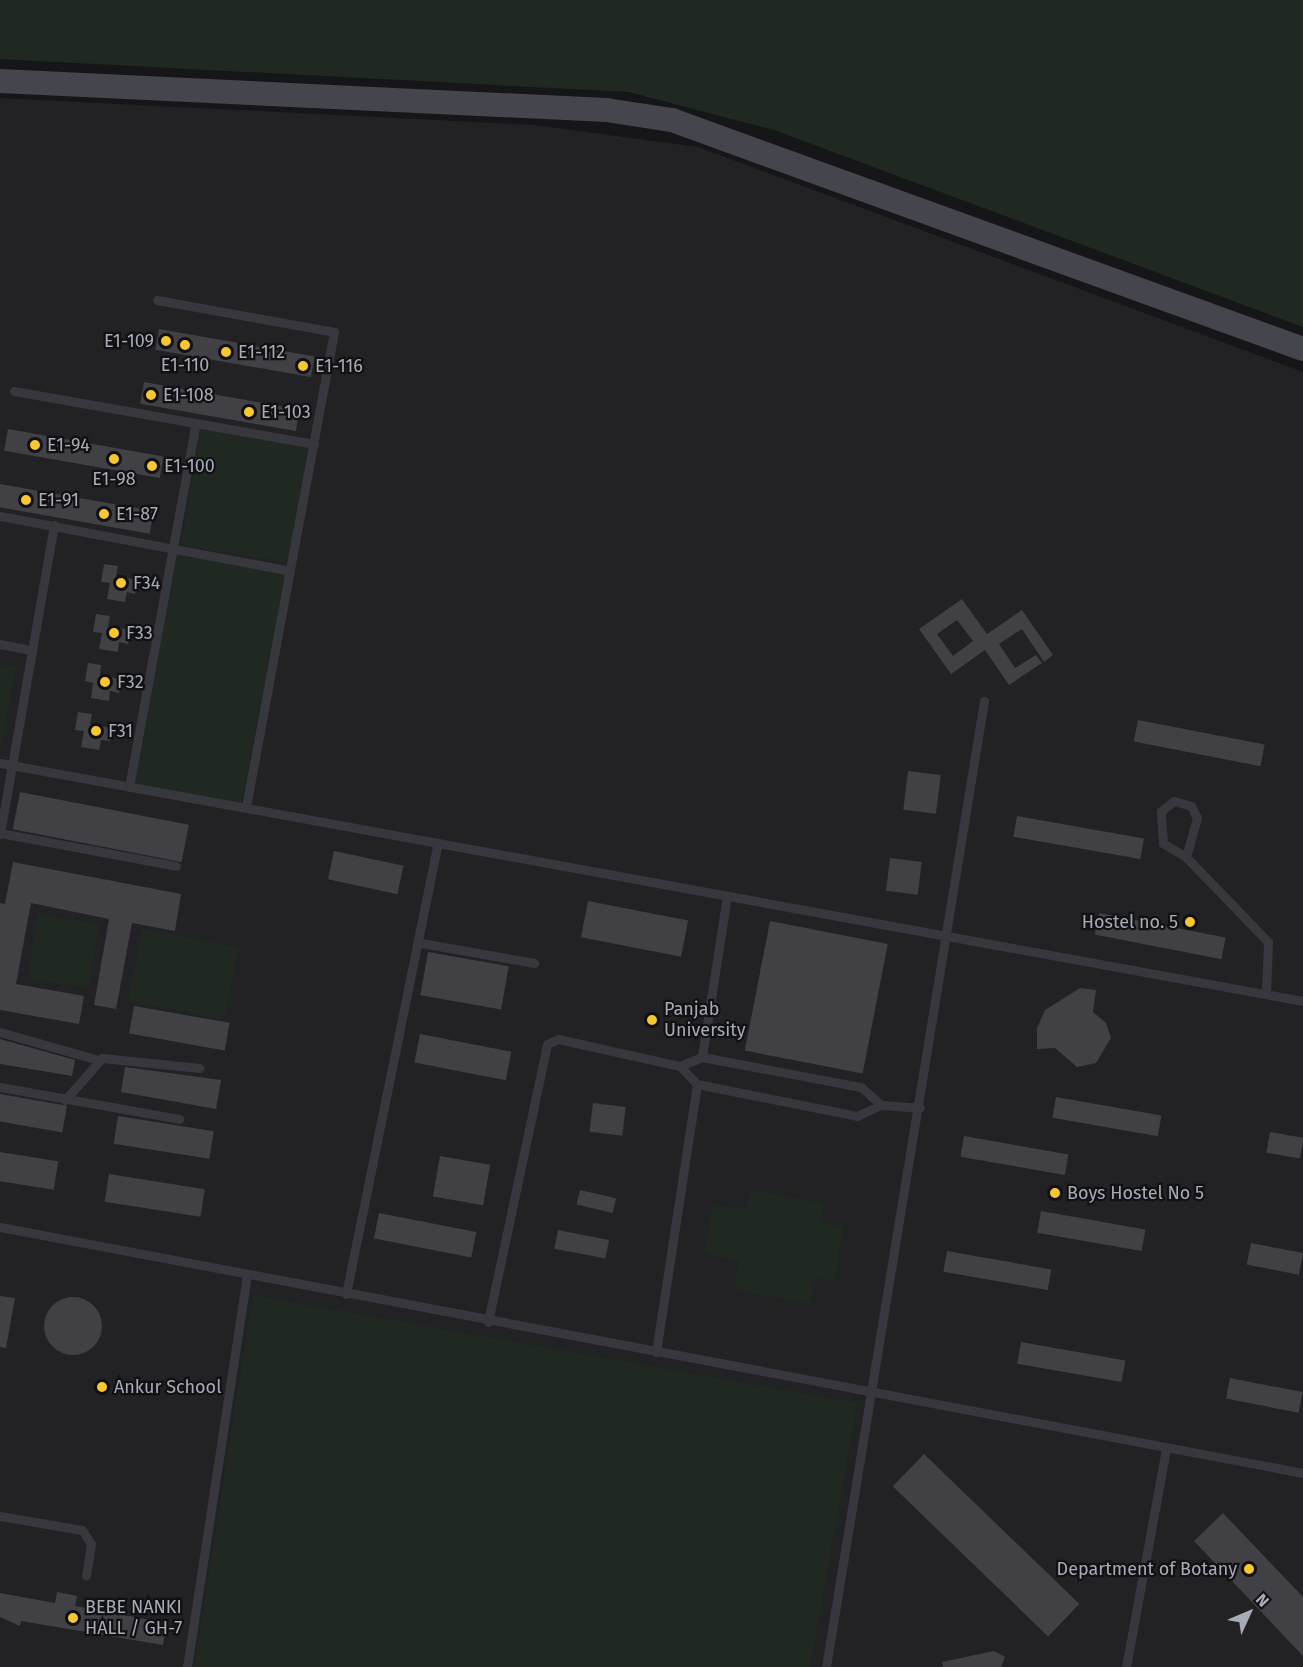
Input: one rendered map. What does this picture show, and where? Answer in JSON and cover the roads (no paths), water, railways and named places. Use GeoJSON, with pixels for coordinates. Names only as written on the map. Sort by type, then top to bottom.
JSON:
{"type":"FeatureCollection","features":[{"type":"Feature","properties":{"kind":"street"},"geometry":{"type":"LineString","coordinates":[[0,81],[606,110],[672,120],[1303,349]]}},
{"type":"Feature","properties":{"kind":"lane"},"geometry":{"type":"LineString","coordinates":[[157,300],[334,332],[246,808]]}},
{"type":"Feature","properties":{"kind":"lane"},"geometry":{"type":"LineString","coordinates":[[14,391],[314,444]]}},
{"type":"Feature","properties":{"kind":"lane"},"geometry":{"type":"LineString","coordinates":[[129,787],[196,423]]}},
{"type":"Feature","properties":{"kind":"lane"},"geometry":{"type":"LineString","coordinates":[[0,516],[290,571]]}},
{"type":"Feature","properties":{"kind":"lane"},"geometry":{"type":"LineString","coordinates":[[54,525],[0,833],[176,866]]}},
{"type":"Feature","properties":{"kind":"lane"},"geometry":{"type":"LineString","coordinates":[[0,644],[32,650]]}},
{"type":"Feature","properties":{"kind":"lane"},"geometry":{"type":"LineString","coordinates":[[826,1667],[874,1392],[984,701]]}},
{"type":"Feature","properties":{"kind":"lane"},"geometry":{"type":"LineString","coordinates":[[0,763],[1303,1001]]}},
{"type":"Feature","properties":{"kind":"lane"},"geometry":{"type":"LineString","coordinates":[[1186,857],[1197,819],[1191,806],[1174,801],[1161,811],[1163,843],[1186,857],[1268,942],[1266,994]]}},
{"type":"Feature","properties":{"kind":"lane"},"geometry":{"type":"LineString","coordinates":[[346,1294],[421,943],[438,843]]}},
{"type":"Feature","properties":{"kind":"lane"},"geometry":{"type":"LineString","coordinates":[[702,1057],[727,896]]}},
{"type":"Feature","properties":{"kind":"lane"},"geometry":{"type":"LineString","coordinates":[[421,943],[534,963]]}},
{"type":"Feature","properties":{"kind":"lane"},"geometry":{"type":"LineString","coordinates":[[0,1032],[98,1060],[199,1068]]}},
{"type":"Feature","properties":{"kind":"lane"},"geometry":{"type":"LineString","coordinates":[[488,1322],[547,1044],[558,1039],[680,1066],[697,1084],[857,1116],[881,1105],[920,1108]]}},
{"type":"Feature","properties":{"kind":"lane"},"geometry":{"type":"LineString","coordinates":[[680,1066],[702,1057],[861,1088],[881,1105]]}},
{"type":"Feature","properties":{"kind":"lane"},"geometry":{"type":"LineString","coordinates":[[66,1100],[98,1060]]}},
{"type":"Feature","properties":{"kind":"lane"},"geometry":{"type":"LineString","coordinates":[[656,1352],[697,1084]]}},
{"type":"Feature","properties":{"kind":"lane"},"geometry":{"type":"LineString","coordinates":[[0,1087],[179,1119]]}},
{"type":"Feature","properties":{"kind":"lane"},"geometry":{"type":"LineString","coordinates":[[0,1227],[488,1322],[1303,1473]]}},
{"type":"Feature","properties":{"kind":"lane"},"geometry":{"type":"LineString","coordinates":[[187,1667],[247,1275]]}},
{"type":"Feature","properties":{"kind":"lane"},"geometry":{"type":"LineString","coordinates":[[1126,1667],[1166,1448]]}},
{"type":"Feature","properties":{"kind":"lane"},"geometry":{"type":"LineString","coordinates":[[0,1516],[82,1530],[92,1544],[86,1576]]}},
{"type":"Feature","properties":{"kind":"place","name":"E1-109"},"geometry":{"type":"Point","coordinates":[166,341]}},
{"type":"Feature","properties":{"kind":"place","name":"E1-110"},"geometry":{"type":"Point","coordinates":[185,345]}},
{"type":"Feature","properties":{"kind":"place","name":"E1-112"},"geometry":{"type":"Point","coordinates":[226,352]}},
{"type":"Feature","properties":{"kind":"place","name":"E1-116"},"geometry":{"type":"Point","coordinates":[303,366]}},
{"type":"Feature","properties":{"kind":"place","name":"E1-108"},"geometry":{"type":"Point","coordinates":[151,395]}},
{"type":"Feature","properties":{"kind":"place","name":"E1-103"},"geometry":{"type":"Point","coordinates":[249,412]}},
{"type":"Feature","properties":{"kind":"place","name":"E1-94"},"geometry":{"type":"Point","coordinates":[35,445]}},
{"type":"Feature","properties":{"kind":"place","name":"E1-98"},"geometry":{"type":"Point","coordinates":[114,459]}},
{"type":"Feature","properties":{"kind":"place","name":"E1-100"},"geometry":{"type":"Point","coordinates":[152,466]}},
{"type":"Feature","properties":{"kind":"place","name":"E1-91"},"geometry":{"type":"Point","coordinates":[26,500]}},
{"type":"Feature","properties":{"kind":"place","name":"E1-87"},"geometry":{"type":"Point","coordinates":[104,514]}},
{"type":"Feature","properties":{"kind":"place","name":"F34"},"geometry":{"type":"Point","coordinates":[121,583]}},
{"type":"Feature","properties":{"kind":"place","name":"F33"},"geometry":{"type":"Point","coordinates":[114,633]}},
{"type":"Feature","properties":{"kind":"place","name":"F32"},"geometry":{"type":"Point","coordinates":[105,682]}},
{"type":"Feature","properties":{"kind":"place","name":"F31"},"geometry":{"type":"Point","coordinates":[96,731]}},
{"type":"Feature","properties":{"kind":"place","name":"Hostel no. 5"},"geometry":{"type":"Point","coordinates":[1190,922]}},
{"type":"Feature","properties":{"kind":"place","name":"Panjab University"},"geometry":{"type":"Point","coordinates":[652,1020]}},
{"type":"Feature","properties":{"kind":"place","name":"Boys Hostel No 5"},"geometry":{"type":"Point","coordinates":[1055,1193]}},
{"type":"Feature","properties":{"kind":"place","name":"Ankur School"},"geometry":{"type":"Point","coordinates":[102,1387]}},
{"type":"Feature","properties":{"kind":"place","name":"Department of Botany"},"geometry":{"type":"Point","coordinates":[1249,1569]}},
{"type":"Feature","properties":{"kind":"place","name":"BEBE NANKI HALL / GH-7"},"geometry":{"type":"Point","coordinates":[73,1618]}}]}
